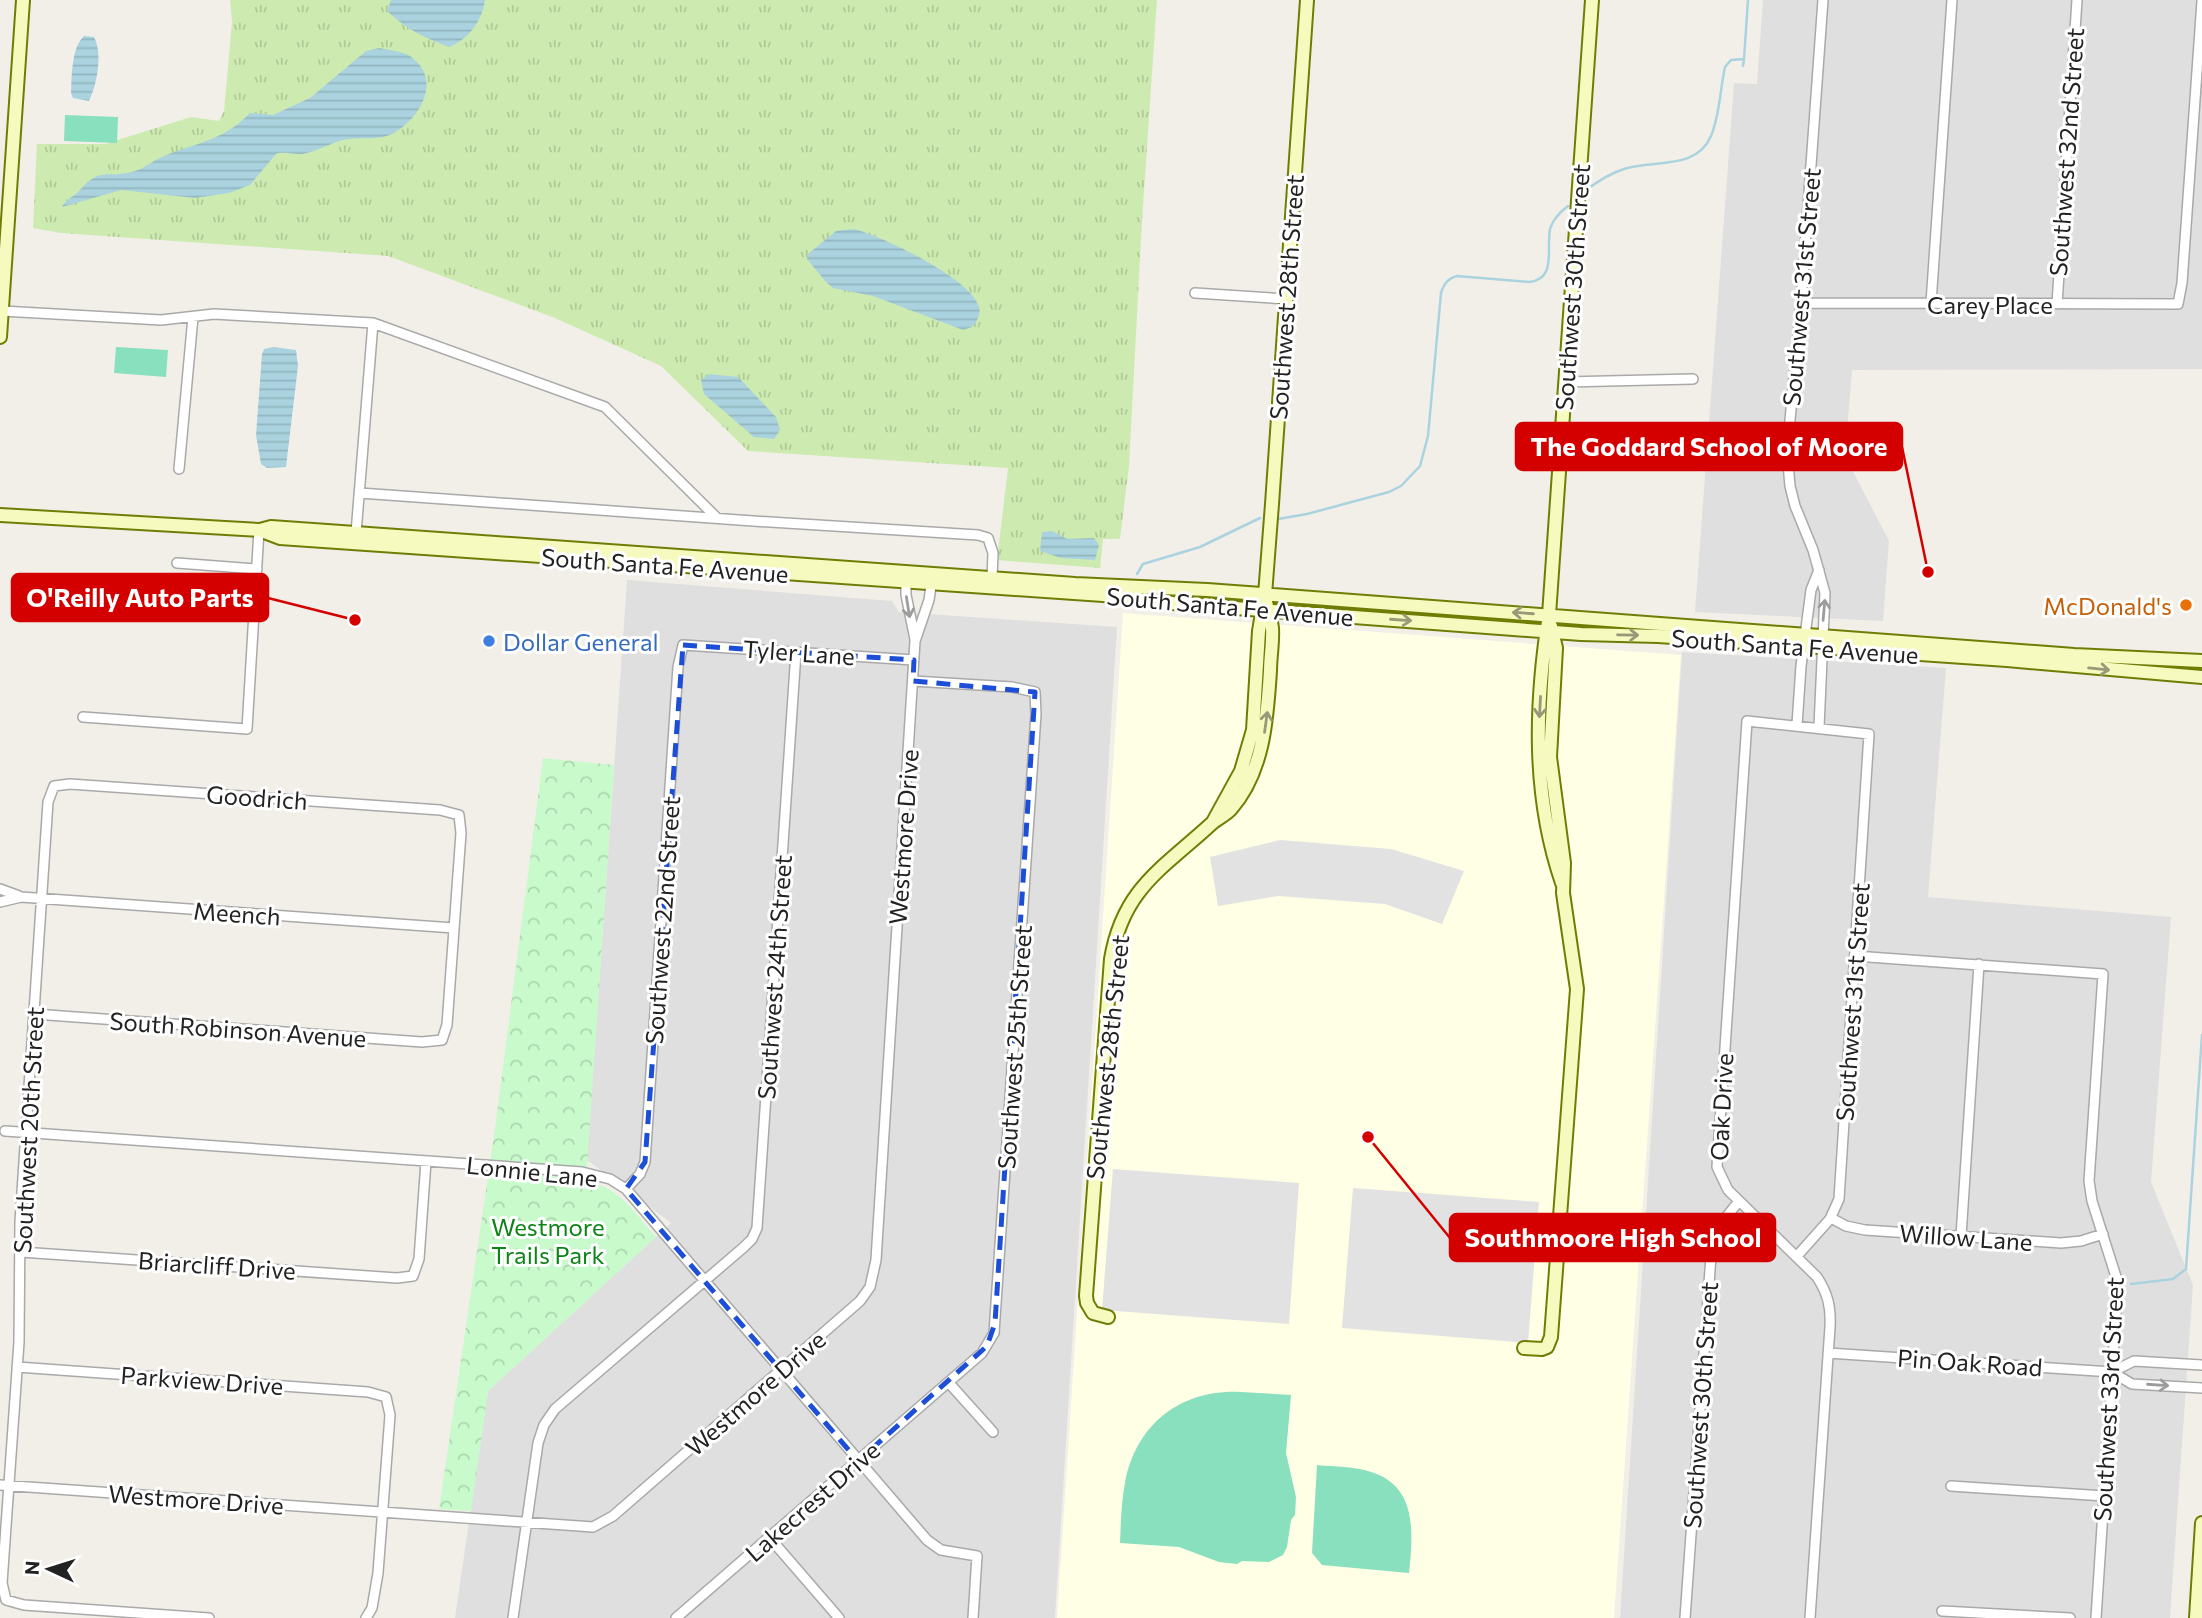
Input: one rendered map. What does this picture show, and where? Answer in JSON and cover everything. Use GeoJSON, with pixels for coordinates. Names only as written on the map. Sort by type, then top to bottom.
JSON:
{"type":"FeatureCollection","features":[{"type":"Feature","properties":{"kind":"main road"},"geometry":{"type":"LineString","coordinates":[[0,337],[23,0]]}},
{"type":"Feature","properties":{"kind":"main road","name":"Southwest 28th Street"},"geometry":{"type":"LineString","coordinates":[[1108,1317],[1093,1313],[1086,1296],[1111,959],[1115,938],[1130,902],[1150,877],[1213,822],[1231,810],[1255,766],[1267,719],[1272,635],[1265,610],[1265,595],[1307,0]]}},
{"type":"Feature","properties":{"kind":"main road","name":"Southwest 30th Street"},"geometry":{"type":"LineString","coordinates":[[1524,1348],[1547,1347],[1551,1337],[1577,989],[1562,883],[1564,863],[1550,757],[1556,648],[1550,631],[1549,615],[1592,0]]}},
{"type":"Feature","properties":{"kind":"main road","name":"South Santa Fe Avenue"},"geometry":{"type":"LineString","coordinates":[[0,515],[356,533],[932,579],[1156,602],[1550,631],[2202,662]]}},
{"type":"Feature","properties":{"kind":"main road","name":"South Santa Fe Avenue"},"geometry":{"type":"LineString","coordinates":[[259,530],[280,538],[906,577]]}},
{"type":"Feature","properties":{"kind":"main road","name":"South Santa Fe Avenue"},"geometry":{"type":"LineString","coordinates":[[932,579],[992,578],[1549,615],[1804,641]]}},
{"type":"Feature","properties":{"kind":"main road","name":"South Santa Fe Avenue"},"geometry":{"type":"LineString","coordinates":[[1822,642],[2202,677]]}},
{"type":"Feature","properties":{"kind":"main road"},"geometry":{"type":"LineString","coordinates":[[2196,1618],[2202,1523]]}},
{"type":"Feature","properties":{"kind":"street","name":"Southwest 31st Street"},"geometry":{"type":"LineString","coordinates":[[1797,1256],[1831,1217],[1839,1192],[1869,733],[1819,727],[1825,593],[1820,568],[1795,506],[1787,464],[1822,0]]}},
{"type":"Feature","properties":{"kind":"street"},"geometry":{"type":"LineString","coordinates":[[1931,303],[1952,0]]}},
{"type":"Feature","properties":{"kind":"street","name":"Southwest 32nd Street"},"geometry":{"type":"LineString","coordinates":[[2057,304],[2077,0]]}},
{"type":"Feature","properties":{"kind":"street","name":"Carey Place"},"geometry":{"type":"LineString","coordinates":[[1801,303],[2178,304],[2182,283],[2202,1]]}},
{"type":"Feature","properties":{"kind":"street"},"geometry":{"type":"LineString","coordinates":[[1195,293],[1286,299]]}},
{"type":"Feature","properties":{"kind":"street"},"geometry":{"type":"LineString","coordinates":[[2,311],[161,320],[214,314],[373,323],[605,407],[717,518]]}},
{"type":"Feature","properties":{"kind":"street"},"geometry":{"type":"LineString","coordinates":[[179,469],[193,317]]}},
{"type":"Feature","properties":{"kind":"street"},"geometry":{"type":"LineString","coordinates":[[356,533],[373,323]]}},
{"type":"Feature","properties":{"kind":"street"},"geometry":{"type":"LineString","coordinates":[[1565,382],[1693,379]]}},
{"type":"Feature","properties":{"kind":"street"},"geometry":{"type":"LineString","coordinates":[[360,493],[978,535],[988,538],[991,545],[992,578]]}},
{"type":"Feature","properties":{"kind":"street"},"geometry":{"type":"LineString","coordinates":[[83,717],[247,729],[259,530]]}},
{"type":"Feature","properties":{"kind":"street"},"geometry":{"type":"LineString","coordinates":[[177,563],[257,569]]}},
{"type":"Feature","properties":{"kind":"street"},"geometry":{"type":"LineString","coordinates":[[1819,727],[1797,725],[1811,590],[1820,568]]}},
{"type":"Feature","properties":{"kind":"street","name":"Westmore Drive"},"geometry":{"type":"LineString","coordinates":[[5,1485],[593,1527],[604,1523],[860,1301],[873,1278],[913,681],[915,641],[907,604],[906,577]]}},
{"type":"Feature","properties":{"kind":"street","name":"Westmore Drive"},"geometry":{"type":"LineString","coordinates":[[915,641],[929,600],[932,579]]}},
{"type":"Feature","properties":{"kind":"street","name":"Tyler Lane"},"geometry":{"type":"LineString","coordinates":[[683,645],[914,660]]}},
{"type":"Feature","properties":{"kind":"street","name":"Southwest 22nd Street"},"geometry":{"type":"LineString","coordinates":[[626,1189],[640,1174],[645,1162],[678,667],[683,645]]}},
{"type":"Feature","properties":{"kind":"street","name":"Southwest 24th Street"},"geometry":{"type":"LineString","coordinates":[[513,1618],[538,1443],[544,1425],[555,1409],[752,1239],[759,1219],[796,652]]}},
{"type":"Feature","properties":{"kind":"street","name":"Southwest 25th Street"},"geometry":{"type":"LineString","coordinates":[[913,681],[1012,687],[1035,692],[1036,714],[995,1323],[987,1346],[948,1383]]}},
{"type":"Feature","properties":{"kind":"street","name":"Oak Drive"},"geometry":{"type":"LineString","coordinates":[[1797,725],[1747,721],[1716,1155],[1719,1175],[1728,1190],[1797,1256],[1817,1277],[1828,1295],[1828,1353],[1810,1618]]}},
{"type":"Feature","properties":{"kind":"street","name":"Goodrich"},"geometry":{"type":"LineString","coordinates":[[54,786],[70,784],[440,810],[459,815],[461,833],[454,928]]}},
{"type":"Feature","properties":{"kind":"street","name":"Southwest 20th Street"},"geometry":{"type":"LineString","coordinates":[[54,786],[48,802],[20,1222],[17,1367],[5,1485],[2,1583],[6,1600],[36,1606],[209,1618]]}},
{"type":"Feature","properties":{"kind":"street","name":"Meench"},"geometry":{"type":"LineString","coordinates":[[0,888],[21,897],[43,899],[454,928]]}},
{"type":"Feature","properties":{"kind":"street","name":"Meench"},"geometry":{"type":"LineString","coordinates":[[0,902],[21,897]]}},
{"type":"Feature","properties":{"kind":"street","name":"South Robinson Avenue"},"geometry":{"type":"LineString","coordinates":[[34,1014],[408,1041],[442,1040],[447,1025],[454,928]]}},
{"type":"Feature","properties":{"kind":"street"},"geometry":{"type":"LineString","coordinates":[[1854,956],[1979,964],[1961,1236]]}},
{"type":"Feature","properties":{"kind":"street","name":"Southwest 33rd Street"},"geometry":{"type":"LineString","coordinates":[[1979,964],[2103,974],[2089,1181],[2092,1202],[2118,1283],[2096,1618]]}},
{"type":"Feature","properties":{"kind":"street","name":"Lonnie Lane"},"geometry":{"type":"LineString","coordinates":[[2,1131],[592,1173],[610,1179],[626,1189],[934,1547],[977,1556],[973,1618]]}},
{"type":"Feature","properties":{"kind":"street","name":"Briarcliff Drive"},"geometry":{"type":"LineString","coordinates":[[21,1252],[397,1278],[413,1276],[419,1259],[426,1161]]}},
{"type":"Feature","properties":{"kind":"street","name":"Southwest 30th Street"},"geometry":{"type":"LineString","coordinates":[[1685,1618],[1712,1242],[1716,1230],[1739,1201]]}},
{"type":"Feature","properties":{"kind":"street","name":"Willow Lane"},"geometry":{"type":"LineString","coordinates":[[1831,1217],[1846,1226],[1866,1230],[1961,1236],[2073,1243],[2103,1234]]}},
{"type":"Feature","properties":{"kind":"street","name":"Pin Oak Road"},"geometry":{"type":"LineString","coordinates":[[1828,1353],[2112,1371],[2133,1362],[2202,1365]]}},
{"type":"Feature","properties":{"kind":"street","name":"Parkview Drive"},"geometry":{"type":"LineString","coordinates":[[17,1367],[368,1392],[386,1397],[390,1415],[383,1512]]}},
{"type":"Feature","properties":{"kind":"street","name":"Pin Oak Road"},"geometry":{"type":"LineString","coordinates":[[2112,1371],[2132,1384],[2201,1388]]}},
{"type":"Feature","properties":{"kind":"street"},"geometry":{"type":"LineString","coordinates":[[948,1383],[993,1432]]}},
{"type":"Feature","properties":{"kind":"street","name":"Lakecrest Drive"},"geometry":{"type":"LineString","coordinates":[[681,1616],[948,1383]]}},
{"type":"Feature","properties":{"kind":"street"},"geometry":{"type":"LineString","coordinates":[[1951,1486],[2105,1496]]}},
{"type":"Feature","properties":{"kind":"street"},"geometry":{"type":"LineString","coordinates":[[366,1618],[372,1608],[377,1586],[383,1512]]}},
{"type":"Feature","properties":{"kind":"street"},"geometry":{"type":"LineString","coordinates":[[769,1537],[839,1618]]}},
{"type":"Feature","properties":{"kind":"street"},"geometry":{"type":"LineString","coordinates":[[1942,1611],[2070,1618]]}},
{"type":"Feature","properties":{"kind":"highlighted area"},"geometry":{"type":"Polygon","coordinates":[[[683,645],[914,660],[913,681],[1035,692],[995,1323],[987,1346],[858,1461],[626,1189],[645,1162],[683,645]]]}},
{"type":"Feature","properties":{"kind":"shaded area"},"geometry":{"type":"Polygon","coordinates":[[[1763,0],[2202,0],[2202,369],[1852,370],[1845,456],[1889,541],[1883,621],[1695,612],[1734,83],[1757,84],[1763,0]]]}},
{"type":"Feature","properties":{"kind":"shaded area"},"geometry":{"type":"Polygon","coordinates":[[[627,580],[892,601],[899,612],[1117,627],[1055,1618],[455,1618],[488,1391],[671,1223],[587,1160],[627,580]]]}},
{"type":"Feature","properties":{"kind":"shaded area"},"geometry":{"type":"Polygon","coordinates":[[[1123,613],[1681,655],[1614,1618],[1057,1618],[1123,613]]]}},
{"type":"Feature","properties":{"kind":"shaded area"},"geometry":{"type":"Polygon","coordinates":[[[1682,652],[1946,668],[1928,897],[2171,917],[2151,1182],[2193,1285],[2170,1618],[1620,1618],[1682,652]]]}},
{"type":"Feature","properties":{"kind":"shaded area"},"geometry":{"type":"Polygon","coordinates":[[[1280,840],[1391,849],[1464,871],[1442,924],[1385,904],[1278,896],[1218,906],[1210,857],[1280,840]]]}},
{"type":"Feature","properties":{"kind":"shaded area"},"geometry":{"type":"Polygon","coordinates":[[[1113,1169],[1299,1183],[1289,1324],[1102,1310],[1113,1169]]]}},
{"type":"Feature","properties":{"kind":"shaded area"},"geometry":{"type":"Polygon","coordinates":[[[1353,1188],[1539,1202],[1528,1343],[1342,1328],[1353,1188]]]}},
{"type":"Feature","properties":{"kind":"green space"},"geometry":{"type":"Polygon","coordinates":[[[230,0],[1157,0],[1129,466],[1120,539],[1103,539],[1100,568],[997,560],[1008,468],[748,451],[661,366],[555,318],[388,256],[61,233],[33,228],[37,144],[105,144],[191,117],[219,121],[224,111],[232,22],[230,0]]]}},
{"type":"Feature","properties":{"kind":"green space"},"geometry":{"type":"Polygon","coordinates":[[[65,115],[118,117],[117,143],[64,141],[65,115]]]}},
{"type":"Feature","properties":{"kind":"green space"},"geometry":{"type":"Polygon","coordinates":[[[116,347],[168,350],[166,377],[114,373],[116,347]]]}},
{"type":"Feature","properties":{"kind":"green space","name":"Westmore Trails Park"},"geometry":{"type":"Polygon","coordinates":[[[543,758],[614,765],[586,1181],[598,1184],[617,1195],[656,1237],[488,1391],[471,1511],[439,1509],[494,1136],[543,758]]]}},
{"type":"Feature","properties":{"kind":"green space"},"geometry":{"type":"Polygon","coordinates":[[[1241,1392],[1291,1395],[1286,1453],[1296,1497],[1295,1515],[1291,1520],[1287,1547],[1283,1555],[1269,1562],[1242,1561],[1237,1564],[1219,1562],[1179,1547],[1120,1543],[1125,1483],[1139,1443],[1151,1427],[1181,1404],[1199,1397],[1241,1392]]]}},
{"type":"Feature","properties":{"kind":"green space"},"geometry":{"type":"Polygon","coordinates":[[[1317,1465],[1365,1470],[1386,1479],[1397,1488],[1405,1500],[1411,1528],[1409,1573],[1322,1565],[1312,1553],[1317,1465]]]}},
{"type":"Feature","properties":{"kind":"water"},"geometry":{"type":"Polygon","coordinates":[[[391,0],[485,0],[481,15],[473,28],[463,39],[449,47],[401,23],[387,11],[391,0]]]}},
{"type":"Feature","properties":{"kind":"water"},"geometry":{"type":"Polygon","coordinates":[[[84,36],[94,37],[98,52],[96,78],[89,101],[73,98],[71,93],[74,55],[84,36]]]}},
{"type":"Feature","properties":{"kind":"water"},"geometry":{"type":"Polygon","coordinates":[[[379,48],[410,56],[420,65],[427,85],[421,106],[414,116],[392,134],[343,140],[303,154],[276,154],[250,185],[229,193],[195,198],[121,190],[62,207],[86,183],[99,175],[139,170],[164,156],[230,130],[250,113],[273,115],[310,98],[366,51],[379,48]]]}},
{"type":"Feature","properties":{"kind":"water"},"geometry":{"type":"Polygon","coordinates":[[[854,229],[904,249],[960,284],[973,296],[979,307],[978,318],[972,327],[963,330],[873,296],[833,288],[807,259],[808,254],[836,231],[854,229]]]}},
{"type":"Feature","properties":{"kind":"water"},"geometry":{"type":"Polygon","coordinates":[[[274,347],[296,350],[298,366],[286,467],[267,468],[261,464],[256,435],[262,354],[264,349],[274,347]]]}},
{"type":"Feature","properties":{"kind":"water"},"geometry":{"type":"Polygon","coordinates":[[[709,374],[738,377],[776,417],[780,430],[774,439],[754,437],[704,394],[701,380],[709,374]]]}},
{"type":"Feature","properties":{"kind":"water"},"geometry":{"type":"Polygon","coordinates":[[[1052,531],[1067,539],[1094,538],[1099,545],[1095,560],[1061,558],[1040,551],[1042,532],[1052,531]]]}},
{"type":"Feature","properties":{"kind":"waterway"},"geometry":{"type":"LineString","coordinates":[[1744,59],[1748,0]]}},
{"type":"Feature","properties":{"kind":"waterway"},"geometry":{"type":"LineString","coordinates":[[1586,190],[1624,169],[1673,162],[1695,155],[1704,147],[1714,128],[1725,67],[1731,60],[1744,59],[1743,66]]}},
{"type":"Feature","properties":{"kind":"waterway"},"geometry":{"type":"LineString","coordinates":[[1278,519],[1389,492],[1401,486],[1420,466],[1428,436],[1441,293],[1445,284],[1457,276],[1529,282],[1538,280],[1547,269],[1551,225],[1568,206]]}},
{"type":"Feature","properties":{"kind":"waterway"},"geometry":{"type":"LineString","coordinates":[[1137,574],[1143,564],[1200,547],[1260,518]]}},
{"type":"Feature","properties":{"kind":"waterway"},"geometry":{"type":"LineString","coordinates":[[2131,1284],[2173,1279],[2186,1269],[2202,1035]]}},
{"type":"Feature","properties":{"kind":"place","name":"The Goddard School of Moore"},"geometry":{"type":"Point","coordinates":[1928,572]}},
{"type":"Feature","properties":{"kind":"place","name":"McDonald's"},"geometry":{"type":"Point","coordinates":[2186,605]}},
{"type":"Feature","properties":{"kind":"place","name":"O'Reilly Auto Parts"},"geometry":{"type":"Point","coordinates":[355,620]}},
{"type":"Feature","properties":{"kind":"place","name":"Dollar General"},"geometry":{"type":"Point","coordinates":[489,641]}},
{"type":"Feature","properties":{"kind":"place","name":"Southmoore High School"},"geometry":{"type":"Point","coordinates":[1368,1137]}}]}
